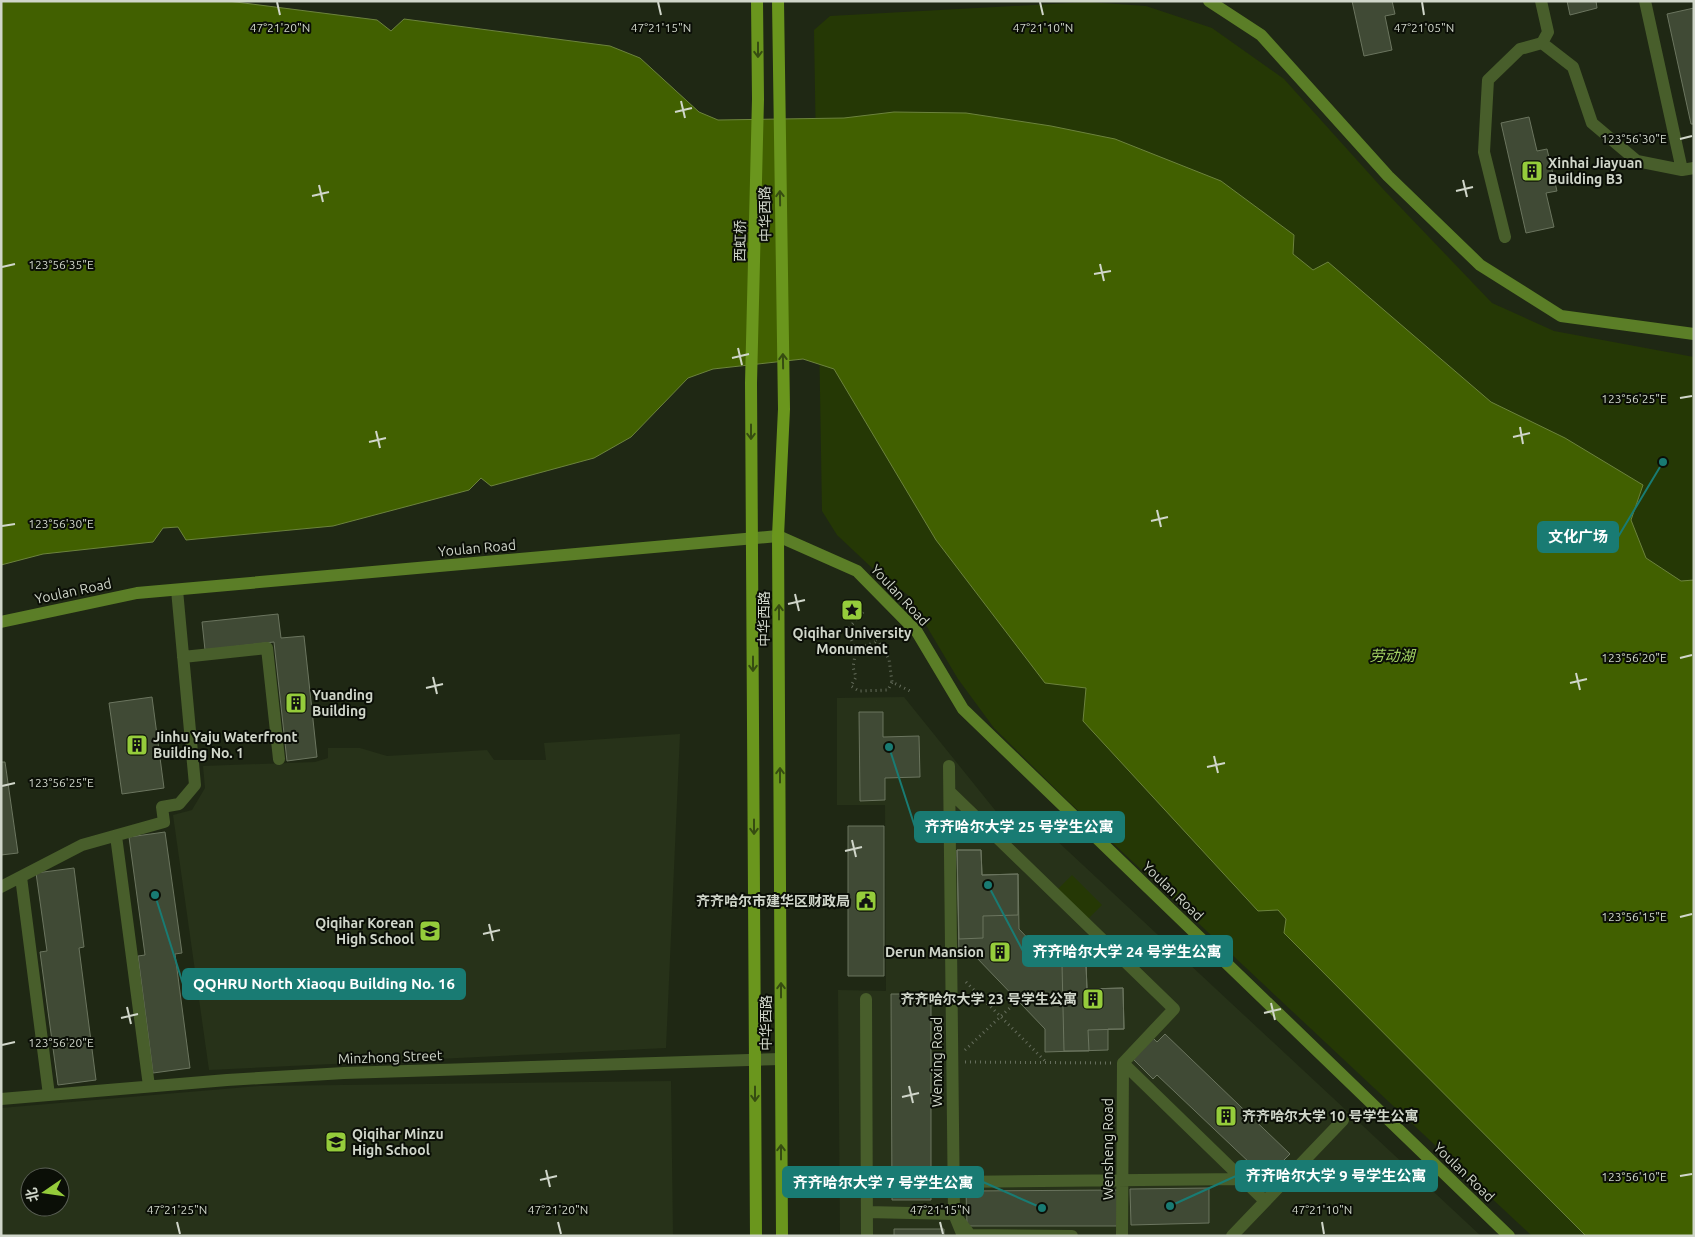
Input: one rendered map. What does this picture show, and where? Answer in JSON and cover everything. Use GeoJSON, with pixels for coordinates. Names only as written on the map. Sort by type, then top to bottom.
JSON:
{"type":"FeatureCollection","features":[{"type":"Feature","properties":{"kind":"main road","name":"西虹桥"},"geometry":{"type":"LineString","coordinates":[[751,383],[758,99],[758,1]]}},
{"type":"Feature","properties":{"kind":"main road","name":"中华西路"},"geometry":{"type":"LineString","coordinates":[[778,1],[784,410],[778,536],[782,1236]]}},
{"type":"Feature","properties":{"kind":"main road","name":"中华西路"},"geometry":{"type":"LineString","coordinates":[[751,383],[756,1236]]}},
{"type":"Feature","properties":{"kind":"street"},"geometry":{"type":"LineString","coordinates":[[1209,1],[1261,35],[1388,176],[1480,265],[1561,316],[1694,334]]}},
{"type":"Feature","properties":{"kind":"street"},"geometry":{"type":"LineString","coordinates":[[1505,237],[1484,152],[1488,80],[1520,49],[1542,43],[1548,32],[1541,1]]}},
{"type":"Feature","properties":{"kind":"street"},"geometry":{"type":"LineString","coordinates":[[1542,43],[1573,67],[1592,123],[1637,161],[1688,169],[1645,1]]}},
{"type":"Feature","properties":{"kind":"street","name":"Youlan Road"},"geometry":{"type":"LineString","coordinates":[[1,622],[137,593],[778,536],[857,570],[916,632],[963,710],[1509,1236]]}},
{"type":"Feature","properties":{"kind":"street"},"geometry":{"type":"LineString","coordinates":[[1,888],[82,845],[164,822],[162,807],[180,804],[195,785],[177,590]]}},
{"type":"Feature","properties":{"kind":"street"},"geometry":{"type":"LineString","coordinates":[[183,657],[267,648],[279,759]]}},
{"type":"Feature","properties":{"kind":"street","name":"Wenxing Road"},"geometry":{"type":"LineString","coordinates":[[949,766],[953,1182],[954,1214],[963,1236]]}},
{"type":"Feature","properties":{"kind":"street"},"geometry":{"type":"LineString","coordinates":[[950,792],[1174,1009],[1123,1063],[1265,1201]]}},
{"type":"Feature","properties":{"kind":"street"},"geometry":{"type":"LineString","coordinates":[[116,836],[149,1086]]}},
{"type":"Feature","properties":{"kind":"street"},"geometry":{"type":"LineString","coordinates":[[21,877],[49,1095]]}},
{"type":"Feature","properties":{"kind":"street"},"geometry":{"type":"LineString","coordinates":[[866,999],[867,1236]]}},
{"type":"Feature","properties":{"kind":"street","name":"Minzhong Street"},"geometry":{"type":"LineString","coordinates":[[1,1099],[149,1086],[344,1073],[781,1059]]}},
{"type":"Feature","properties":{"kind":"street","name":"Wensheng Road"},"geometry":{"type":"LineString","coordinates":[[1122,1236],[1123,1063]]}},
{"type":"Feature","properties":{"kind":"street"},"geometry":{"type":"LineString","coordinates":[[1232,1236],[1343,1120]]}},
{"type":"Feature","properties":{"kind":"street"},"geometry":{"type":"LineString","coordinates":[[953,1182],[1242,1178]]}},
{"type":"Feature","properties":{"kind":"street"},"geometry":{"type":"LineString","coordinates":[[867,1212],[954,1214],[970,1235],[1072,1236]]}},
{"type":"Feature","properties":{"kind":"path"},"geometry":{"type":"LineString","coordinates":[[863,612],[847,630],[856,650],[853,667],[856,677],[851,686],[859,691],[888,690],[892,682],[890,659],[877,639]]}},
{"type":"Feature","properties":{"kind":"path"},"geometry":{"type":"LineString","coordinates":[[856,650],[877,639],[880,634]]}},
{"type":"Feature","properties":{"kind":"path"},"geometry":{"type":"LineString","coordinates":[[892,682],[912,692]]}},
{"type":"Feature","properties":{"kind":"path"},"geometry":{"type":"LineString","coordinates":[[952,968],[1047,1063]]}},
{"type":"Feature","properties":{"kind":"path"},"geometry":{"type":"LineString","coordinates":[[952,1062],[1015,1003]]}},
{"type":"Feature","properties":{"kind":"path"},"geometry":{"type":"LineString","coordinates":[[952,1062],[1123,1063]]}},
{"type":"Feature","properties":{"kind":"shaded area"},"geometry":{"type":"Polygon","coordinates":[[[1088,2],[1146,6],[1212,28],[1284,79],[1383,189],[1492,303],[1554,331],[1694,357],[1694,1236],[1532,1236],[1069,802],[994,728],[958,679],[908,595],[871,567],[837,535],[822,511],[814,30],[830,16],[1088,2]]]}},
{"type":"Feature","properties":{"kind":"shaded area"},"geometry":{"type":"Polygon","coordinates":[[[904,697],[1007,825],[1025,811],[1481,1236],[840,1236],[838,990],[886,991],[885,805],[837,805],[837,698],[904,697]]]}},
{"type":"Feature","properties":{"kind":"shaded area","name":"Qiqihar Korean High School"},"geometry":{"type":"Polygon","coordinates":[[[680,734],[666,1048],[209,1070],[173,815],[192,810],[205,788],[203,766],[315,762],[328,758],[328,748],[360,748],[387,756],[487,750],[494,760],[546,760],[544,743],[680,734]]]}},
{"type":"Feature","properties":{"kind":"shaded area"},"geometry":{"type":"Polygon","coordinates":[[[1072,875],[1102,905],[1086,921],[1056,891],[1072,875]]]}},
{"type":"Feature","properties":{"kind":"shaded area","name":"Qiqihar Minzu High School"},"geometry":{"type":"Polygon","coordinates":[[[671,1081],[673,1236],[1,1236],[1,1108],[259,1086],[671,1081]]]}},
{"type":"Feature","properties":{"kind":"water","name":"劳动湖"},"geometry":{"type":"Polygon","coordinates":[[[1,1],[228,1],[377,20],[391,31],[404,19],[610,46],[640,58],[699,112],[718,120],[844,118],[894,112],[966,113],[1051,126],[1115,139],[1221,181],[1294,235],[1293,254],[1313,270],[1328,262],[1491,402],[1565,438],[1643,485],[1631,520],[1646,558],[1681,581],[1694,580],[1694,1236],[1586,1236],[1284,933],[1286,919],[1278,910],[1258,911],[1083,721],[1086,688],[1045,683],[936,540],[834,369],[803,359],[713,369],[688,378],[631,437],[594,458],[491,486],[481,478],[469,490],[333,526],[186,540],[178,527],[163,528],[153,542],[43,554],[1,565],[1,1]]]}},
{"type":"Feature","properties":{"kind":"building"},"geometry":{"type":"Polygon","coordinates":[[[1352,1],[1392,1],[1395,14],[1385,16],[1392,50],[1364,56],[1352,1]]]}},
{"type":"Feature","properties":{"kind":"building"},"geometry":{"type":"Polygon","coordinates":[[[1567,1],[1596,1],[1597,8],[1570,15],[1567,1]]]}},
{"type":"Feature","properties":{"kind":"building"},"geometry":{"type":"Polygon","coordinates":[[[1694,8],[1694,124],[1691,124],[1667,14],[1694,8]]]}},
{"type":"Feature","properties":{"kind":"building","name":"Xinhai Jiayuan Building B3"},"geometry":{"type":"Polygon","coordinates":[[[1529,117],[1537,151],[1547,149],[1557,191],[1546,193],[1554,227],[1526,233],[1501,123],[1529,117]]]}},
{"type":"Feature","properties":{"kind":"building","name":"Yuanding Building"},"geometry":{"type":"Polygon","coordinates":[[[278,614],[281,638],[304,636],[317,757],[287,761],[274,642],[205,650],[202,622],[278,614]]]}},
{"type":"Feature","properties":{"kind":"building","name":"Jinhu Yaju Waterfront Building No. 1"},"geometry":{"type":"Polygon","coordinates":[[[152,697],[164,788],[122,794],[109,703],[152,697]]]}},
{"type":"Feature","properties":{"kind":"building"},"geometry":{"type":"Polygon","coordinates":[[[859,712],[883,712],[883,737],[919,736],[920,777],[885,778],[885,800],[860,801],[859,712]]]}},
{"type":"Feature","properties":{"kind":"building"},"geometry":{"type":"Polygon","coordinates":[[[1,762],[5,762],[18,853],[1,855],[1,762]]]}},
{"type":"Feature","properties":{"kind":"building","name":"齐齐哈尔市建华区财政局"},"geometry":{"type":"Polygon","coordinates":[[[848,826],[884,826],[884,976],[848,976],[848,826]]]}},
{"type":"Feature","properties":{"kind":"building"},"geometry":{"type":"Polygon","coordinates":[[[165,832],[182,953],[175,954],[190,1068],[153,1073],[138,956],[145,955],[129,837],[165,832]]]}},
{"type":"Feature","properties":{"kind":"building"},"geometry":{"type":"Polygon","coordinates":[[[957,850],[981,850],[982,875],[1018,874],[1018,915],[983,916],[983,938],[959,939],[957,850]]]}},
{"type":"Feature","properties":{"kind":"building","name":"Derun Mansion"},"geometry":{"type":"Polygon","coordinates":[[[957,850],[981,850],[982,875],[1018,874],[1019,929],[1053,965],[1086,964],[1087,989],[1123,988],[1124,1029],[1108,1029],[1108,1050],[1045,1052],[1045,1029],[976,957],[959,957],[957,850]]]}},
{"type":"Feature","properties":{"kind":"building"},"geometry":{"type":"Polygon","coordinates":[[[74,868],[84,947],[79,948],[96,1080],[58,1085],[40,952],[47,951],[36,873],[74,868]]]}},
{"type":"Feature","properties":{"kind":"building","name":"齐齐哈尔大学 23 号学生公寓"},"geometry":{"type":"Polygon","coordinates":[[[1062,964],[1086,964],[1087,989],[1123,988],[1124,1029],[1088,1030],[1089,1051],[1064,1051],[1062,964]]]}},
{"type":"Feature","properties":{"kind":"building"},"geometry":{"type":"Polygon","coordinates":[[[891,994],[931,994],[931,1200],[892,1200],[891,994]]]}},
{"type":"Feature","properties":{"kind":"building","name":"齐齐哈尔大学 10 号学生公寓"},"geometry":{"type":"Polygon","coordinates":[[[1165,1034],[1290,1154],[1282,1162],[1287,1167],[1268,1188],[1247,1168],[1251,1164],[1157,1075],[1153,1079],[1133,1059],[1153,1038],[1157,1042],[1165,1034]]]}},
{"type":"Feature","properties":{"kind":"building"},"geometry":{"type":"Polygon","coordinates":[[[1209,1188],[1209,1223],[1131,1225],[1130,1189],[1209,1188]]]}},
{"type":"Feature","properties":{"kind":"building"},"geometry":{"type":"Polygon","coordinates":[[[1118,1190],[1118,1226],[967,1226],[966,1191],[1118,1190]]]}},
{"type":"Feature","properties":{"kind":"building"},"geometry":{"type":"Polygon","coordinates":[[[894,1229],[944,1229],[944,1236],[894,1236],[894,1229]]]}},
{"type":"Feature","properties":{"kind":"place","name":"Xinhai Jiayuan Building B3"},"geometry":{"type":"Point","coordinates":[1532,171]}},
{"type":"Feature","properties":{"kind":"place","name":"文化广场"},"geometry":{"type":"Point","coordinates":[1663,462]}},
{"type":"Feature","properties":{"kind":"place","name":"Qiqihar University Monument"},"geometry":{"type":"Point","coordinates":[852,610]}},
{"type":"Feature","properties":{"kind":"place","name":"Yuanding Building"},"geometry":{"type":"Point","coordinates":[296,703]}},
{"type":"Feature","properties":{"kind":"place","name":"Jinhu Yaju Waterfront Building No. 1"},"geometry":{"type":"Point","coordinates":[137,745]}},
{"type":"Feature","properties":{"kind":"place","name":"齐齐哈尔大学 25 号学生公寓"},"geometry":{"type":"Point","coordinates":[889,747]}},
{"type":"Feature","properties":{"kind":"place","name":"齐齐哈尔大学 24 号学生公寓"},"geometry":{"type":"Point","coordinates":[988,885]}},
{"type":"Feature","properties":{"kind":"place","name":"QQHRU North Xiaoqu Building No. 16"},"geometry":{"type":"Point","coordinates":[155,895]}},
{"type":"Feature","properties":{"kind":"place","name":"齐齐哈尔市建华区财政局"},"geometry":{"type":"Point","coordinates":[866,901]}},
{"type":"Feature","properties":{"kind":"place","name":"Qiqihar Korean High School"},"geometry":{"type":"Point","coordinates":[430,931]}},
{"type":"Feature","properties":{"kind":"place","name":"Derun Mansion"},"geometry":{"type":"Point","coordinates":[1000,952]}},
{"type":"Feature","properties":{"kind":"place","name":"齐齐哈尔大学 23 号学生公寓"},"geometry":{"type":"Point","coordinates":[1093,999]}},
{"type":"Feature","properties":{"kind":"place","name":"齐齐哈尔大学 10 号学生公寓"},"geometry":{"type":"Point","coordinates":[1226,1116]}},
{"type":"Feature","properties":{"kind":"place","name":"Qiqihar Minzu High School"},"geometry":{"type":"Point","coordinates":[336,1142]}},
{"type":"Feature","properties":{"kind":"place","name":"齐齐哈尔大学 9 号学生公寓"},"geometry":{"type":"Point","coordinates":[1170,1206]}},
{"type":"Feature","properties":{"kind":"place","name":"齐齐哈尔大学 7 号学生公寓"},"geometry":{"type":"Point","coordinates":[1042,1208]}}]}
